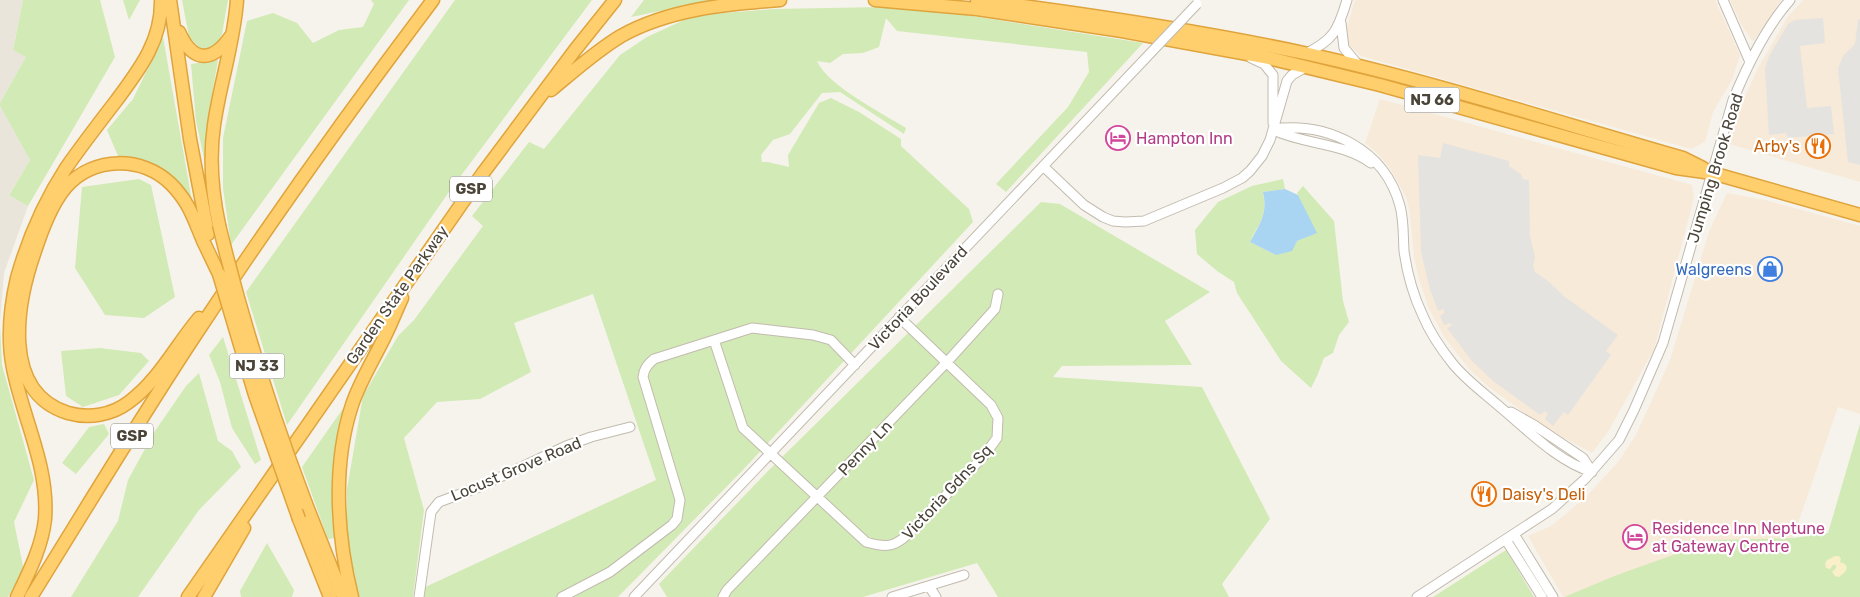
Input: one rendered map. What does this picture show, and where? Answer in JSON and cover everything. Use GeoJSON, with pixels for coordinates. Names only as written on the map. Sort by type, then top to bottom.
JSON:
{"type":"FeatureCollection","features":[{"type":"Feature","properties":{"kind":"highway"},"geometry":{"type":"LineString","coordinates":[[17,597],[38,548],[43,530],[45,502],[42,471],[16,379],[11,353],[10,326],[17,280],[32,231],[54,187],[71,160],[136,74],[148,54],[159,26],[162,0]]}},
{"type":"Feature","properties":{"kind":"highway","name":"NJ 33"},"geometry":{"type":"LineString","coordinates":[[170,0],[206,241],[219,274],[257,403],[299,519],[330,597]]}},
{"type":"Feature","properties":{"kind":"highway","name":"NJ 33"},"geometry":{"type":"LineString","coordinates":[[237,0],[233,33],[213,139],[212,179],[218,225],[253,352],[277,427],[343,597]]}},
{"type":"Feature","properties":{"kind":"highway","name":"GSP"},"geometry":{"type":"LineString","coordinates":[[31,597],[151,404],[235,276],[328,143],[433,0]]}},
{"type":"Feature","properties":{"kind":"highway","name":"Garden State Parkway"},"geometry":{"type":"LineString","coordinates":[[188,597],[412,274],[532,106],[615,0]]}},
{"type":"Feature","properties":{"kind":"highway"},"geometry":{"type":"LineString","coordinates":[[532,106],[598,52],[621,36],[648,24],[694,11],[780,0]]}},
{"type":"Feature","properties":{"kind":"highway"},"geometry":{"type":"LineString","coordinates":[[875,0],[977,4]]}},
{"type":"Feature","properties":{"kind":"highway","name":"NJ 66"},"geometry":{"type":"LineString","coordinates":[[939,0],[1088,14],[1204,33],[1306,60],[1398,90],[1676,168],[1712,173],[1860,215]]}},
{"type":"Feature","properties":{"kind":"highway"},"geometry":{"type":"LineString","coordinates":[[1046,0],[1156,18],[1204,33]]}},
{"type":"Feature","properties":{"kind":"highway","name":"NJ 66"},"geometry":{"type":"LineString","coordinates":[[977,4],[1240,52],[1359,66],[1673,155],[1712,173]]}},
{"type":"Feature","properties":{"kind":"highway"},"geometry":{"type":"LineString","coordinates":[[174,20],[187,48],[193,53],[200,55],[213,54],[220,50],[233,33]]}},
{"type":"Feature","properties":{"kind":"highway"},"geometry":{"type":"LineString","coordinates":[[206,241],[178,192],[163,178],[148,168],[131,164],[113,164],[96,167],[76,178],[60,195],[48,218],[33,255],[23,294],[19,327],[20,355],[24,371],[35,390],[52,406],[73,414],[100,415],[122,407],[156,376],[184,335],[235,276]]}},
{"type":"Feature","properties":{"kind":"highway"},"geometry":{"type":"LineString","coordinates":[[352,597],[345,564],[340,513],[340,475],[346,427],[356,394],[385,337],[412,274]]}},
{"type":"Feature","properties":{"kind":"highway"},"geometry":{"type":"LineString","coordinates":[[204,597],[233,550],[270,478]]}},
{"type":"Feature","properties":{"kind":"highway"},"geometry":{"type":"LineString","coordinates":[[309,545],[323,597]]}},
{"type":"Feature","properties":{"kind":"street"},"geometry":{"type":"LineString","coordinates":[[1043,166],[1084,205],[1098,215],[1119,222],[1144,220],[1224,188],[1242,178],[1262,156],[1270,140],[1287,81],[1306,60],[1327,42],[1341,22],[1347,0]]}},
{"type":"Feature","properties":{"kind":"street"},"geometry":{"type":"LineString","coordinates":[[1722,0],[1750,62]]}},
{"type":"Feature","properties":{"kind":"street","name":"Jumping Brook Road"},"geometry":{"type":"LineString","coordinates":[[1417,597],[1552,509],[1592,472],[1619,440],[1659,355],[1734,100],[1750,62],[1771,26],[1790,0]]}},
{"type":"Feature","properties":{"kind":"street","name":"Victoria Boulevard"},"geometry":{"type":"LineString","coordinates":[[634,597],[1199,2]]}},
{"type":"Feature","properties":{"kind":"street"},"geometry":{"type":"LineString","coordinates":[[1341,22],[1344,48],[1359,66]]}},
{"type":"Feature","properties":{"kind":"street"},"geometry":{"type":"LineString","coordinates":[[1240,52],[1264,64],[1273,75],[1273,129]]}},
{"type":"Feature","properties":{"kind":"street"},"geometry":{"type":"LineString","coordinates":[[1273,129],[1289,137],[1348,149],[1380,168],[1390,182],[1398,199],[1408,270],[1414,294],[1428,328],[1454,366],[1472,384],[1530,433],[1577,467],[1592,472]]}},
{"type":"Feature","properties":{"kind":"street","name":"Penny Ln"},"geometry":{"type":"LineString","coordinates":[[723,597],[996,309],[998,294]]}},
{"type":"Feature","properties":{"kind":"street","name":"Victoria Gdns Sq"},"geometry":{"type":"LineString","coordinates":[[714,340],[743,428],[866,542],[890,547],[900,543],[976,464],[998,438],[998,418],[991,406],[899,317]]}},
{"type":"Feature","properties":{"kind":"street"},"geometry":{"type":"LineString","coordinates":[[562,597],[610,572],[672,525],[677,519],[680,500],[643,377],[644,370],[654,359],[752,328],[813,335],[831,340],[856,365]]}},
{"type":"Feature","properties":{"kind":"street","name":"Locust Grove Road"},"geometry":{"type":"LineString","coordinates":[[419,597],[431,512],[439,502],[479,487],[566,446],[591,437],[630,427]]}},
{"type":"Feature","properties":{"kind":"street"},"geometry":{"type":"LineString","coordinates":[[1514,534],[1553,597]]}},
{"type":"Feature","properties":{"kind":"street"},"geometry":{"type":"LineString","coordinates":[[1506,540],[1541,595],[1548,588]]}},
{"type":"Feature","properties":{"kind":"street"},"geometry":{"type":"LineString","coordinates":[[892,597],[964,575]]}},
{"type":"Feature","properties":{"kind":"street"},"geometry":{"type":"LineString","coordinates":[[929,586],[936,597]]}},
{"type":"Feature","properties":{"kind":"shaded area"},"geometry":{"type":"Polygon","coordinates":[[[0,0],[23,0],[13,49],[26,57],[0,103],[0,0]]]}},
{"type":"Feature","properties":{"kind":"shaded area"},"geometry":{"type":"Polygon","coordinates":[[[1355,0],[1715,0],[1740,55],[1732,80],[1713,112],[1705,142],[1691,149],[1361,56],[1345,42],[1355,0]]]}},
{"type":"Feature","properties":{"kind":"shaded area"},"geometry":{"type":"Polygon","coordinates":[[[1730,0],[1781,0],[1753,42],[1741,24],[1730,0]]]}},
{"type":"Feature","properties":{"kind":"shaded area"},"geometry":{"type":"Polygon","coordinates":[[[1803,0],[1860,0],[1860,182],[1729,144],[1742,103],[1759,66],[1787,18],[1803,0]]]}},
{"type":"Feature","properties":{"kind":"shaded area"},"geometry":{"type":"Polygon","coordinates":[[[1823,18],[1825,43],[1800,46],[1807,108],[1831,106],[1834,134],[1788,138],[1786,133],[1769,135],[1765,68],[1769,56],[1788,24],[1795,20],[1823,18]]]}},
{"type":"Feature","properties":{"kind":"shaded area"},"geometry":{"type":"Polygon","coordinates":[[[1860,19],[1860,165],[1848,162],[1838,69],[1843,56],[1855,44],[1858,20],[1860,19]]]}},
{"type":"Feature","properties":{"kind":"shaded area"},"geometry":{"type":"Polygon","coordinates":[[[1380,99],[1692,185],[1694,198],[1654,349],[1608,432],[1592,453],[1544,427],[1489,387],[1470,370],[1445,338],[1429,309],[1419,279],[1414,258],[1410,212],[1406,197],[1390,168],[1365,143],[1380,99]]]}},
{"type":"Feature","properties":{"kind":"shaded area"},"geometry":{"type":"Polygon","coordinates":[[[0,106],[30,160],[9,194],[28,206],[4,273],[0,323],[0,106]]]}},
{"type":"Feature","properties":{"kind":"shaded area"},"geometry":{"type":"Polygon","coordinates":[[[1443,143],[1509,161],[1509,166],[1521,174],[1523,179],[1529,180],[1530,235],[1535,257],[1533,266],[1535,272],[1565,297],[1618,335],[1606,351],[1611,355],[1568,415],[1564,412],[1553,426],[1545,419],[1548,414],[1545,411],[1540,415],[1493,381],[1471,360],[1447,328],[1451,326],[1451,323],[1444,325],[1440,316],[1444,313],[1444,309],[1438,311],[1430,290],[1421,252],[1418,155],[1440,158],[1443,143]]]}},
{"type":"Feature","properties":{"kind":"shaded area"},"geometry":{"type":"Polygon","coordinates":[[[1727,193],[1765,200],[1860,226],[1860,414],[1838,407],[1793,538],[1715,540],[1563,597],[1528,536],[1551,526],[1585,498],[1618,462],[1636,435],[1670,360],[1710,229],[1727,193]]]}},
{"type":"Feature","properties":{"kind":"green space"},"geometry":{"type":"Polygon","coordinates":[[[23,0],[100,0],[115,57],[28,206],[9,195],[30,160],[0,106],[26,57],[13,50],[23,0]]]}},
{"type":"Feature","properties":{"kind":"green space"},"geometry":{"type":"Polygon","coordinates":[[[123,0],[140,0],[129,20],[123,0]]]}},
{"type":"Feature","properties":{"kind":"green space"},"geometry":{"type":"Polygon","coordinates":[[[182,0],[228,0],[222,34],[217,45],[202,50],[189,37],[182,0]]]}},
{"type":"Feature","properties":{"kind":"green space"},"geometry":{"type":"Polygon","coordinates":[[[371,0],[409,0],[231,245],[223,188],[223,138],[247,21],[273,13],[297,23],[313,43],[339,30],[363,27],[374,4],[371,0]]]}},
{"type":"Feature","properties":{"kind":"green space"},"geometry":{"type":"Polygon","coordinates":[[[455,0],[592,0],[451,189],[287,425],[246,292],[455,0]]]}},
{"type":"Feature","properties":{"kind":"green space"},"geometry":{"type":"Polygon","coordinates":[[[644,0],[714,0],[631,17],[644,0]]]}},
{"type":"Feature","properties":{"kind":"green space"},"geometry":{"type":"Polygon","coordinates":[[[882,7],[953,13],[1143,43],[1006,192],[996,184],[1068,107],[1089,72],[1087,52],[897,31],[886,18],[879,47],[863,53],[843,54],[830,63],[817,61],[832,80],[870,107],[906,128],[904,134],[840,92],[822,93],[790,134],[773,140],[761,155],[762,162],[789,167],[788,155],[819,103],[831,98],[859,112],[901,139],[901,146],[969,209],[973,222],[741,472],[618,597],[420,597],[421,589],[656,480],[593,294],[514,323],[531,372],[480,399],[437,402],[404,438],[424,510],[413,597],[356,597],[346,544],[347,489],[363,396],[398,336],[414,320],[483,226],[472,216],[529,142],[544,149],[620,55],[647,37],[684,20],[711,14],[774,9],[882,7]]]}},
{"type":"Feature","properties":{"kind":"green space"},"geometry":{"type":"Polygon","coordinates":[[[163,37],[192,201],[158,167],[118,156],[107,130],[133,99],[163,37]]]}},
{"type":"Feature","properties":{"kind":"green space"},"geometry":{"type":"Polygon","coordinates":[[[218,60],[207,123],[205,163],[196,121],[191,64],[218,60]]]}},
{"type":"Feature","properties":{"kind":"green space"},"geometry":{"type":"Polygon","coordinates":[[[139,179],[151,185],[175,297],[144,318],[105,315],[75,268],[82,187],[139,179]]]}},
{"type":"Feature","properties":{"kind":"green space"},"geometry":{"type":"Polygon","coordinates":[[[1283,179],[1285,189],[1263,192],[1263,214],[1250,242],[1276,255],[1297,241],[1316,233],[1297,193],[1303,186],[1334,221],[1343,301],[1349,322],[1339,335],[1333,353],[1324,358],[1311,388],[1281,361],[1237,293],[1234,282],[1197,254],[1195,230],[1218,202],[1252,186],[1283,179]]]}},
{"type":"Feature","properties":{"kind":"green space"},"geometry":{"type":"Polygon","coordinates":[[[1041,202],[1060,204],[1210,292],[1165,321],[1192,365],[1062,366],[1053,377],[1202,387],[1270,519],[1222,584],[1229,597],[998,597],[977,563],[863,597],[667,597],[659,584],[768,471],[1041,202]]]}},
{"type":"Feature","properties":{"kind":"green space"},"geometry":{"type":"Polygon","coordinates":[[[0,325],[2,365],[34,480],[14,522],[24,571],[8,597],[0,597],[0,325]]]}},
{"type":"Feature","properties":{"kind":"green space"},"geometry":{"type":"Polygon","coordinates":[[[223,337],[261,460],[255,464],[232,428],[220,382],[209,355],[223,337]]]}},
{"type":"Feature","properties":{"kind":"green space"},"geometry":{"type":"Polygon","coordinates":[[[100,348],[141,353],[149,361],[119,395],[83,407],[66,396],[61,351],[100,348]]]}},
{"type":"Feature","properties":{"kind":"green space"},"geometry":{"type":"Polygon","coordinates":[[[199,373],[218,441],[232,451],[241,467],[199,510],[138,597],[71,597],[118,521],[128,480],[153,434],[186,386],[199,373]]]}},
{"type":"Feature","properties":{"kind":"green space"},"geometry":{"type":"Polygon","coordinates":[[[344,407],[333,462],[336,538],[328,539],[302,467],[344,407]]]}},
{"type":"Feature","properties":{"kind":"green space"},"geometry":{"type":"Polygon","coordinates":[[[104,424],[109,434],[76,474],[62,463],[89,427],[104,424]]]}},
{"type":"Feature","properties":{"kind":"green space"},"geometry":{"type":"Polygon","coordinates":[[[1860,424],[1860,597],[1564,597],[1617,575],[1715,540],[1793,538],[1828,533],[1860,424]]]}},
{"type":"Feature","properties":{"kind":"green space"},"geometry":{"type":"Polygon","coordinates":[[[267,543],[294,590],[292,597],[241,597],[240,591],[267,543]]]}},
{"type":"Feature","properties":{"kind":"green space"},"geometry":{"type":"Polygon","coordinates":[[[1506,550],[1534,597],[1433,597],[1506,550]]]}},
{"type":"Feature","properties":{"kind":"sand"},"geometry":{"type":"Polygon","coordinates":[[[1839,556],[1840,562],[1845,564],[1847,568],[1839,577],[1835,576],[1832,572],[1836,565],[1833,565],[1830,569],[1826,568],[1825,564],[1827,560],[1839,556]]]}},
{"type":"Feature","properties":{"kind":"water"},"geometry":{"type":"Polygon","coordinates":[[[1285,189],[1298,195],[1317,233],[1297,241],[1292,251],[1276,255],[1250,242],[1264,212],[1263,192],[1285,189]]]}},
{"type":"Feature","properties":{"kind":"place","name":"Hampton Inn"},"geometry":{"type":"Point","coordinates":[1118,138]}},
{"type":"Feature","properties":{"kind":"place","name":"Arby's"},"geometry":{"type":"Point","coordinates":[1818,146]}},
{"type":"Feature","properties":{"kind":"place","name":"Walgreens"},"geometry":{"type":"Point","coordinates":[1770,269]}},
{"type":"Feature","properties":{"kind":"place","name":"Daisy's Deli"},"geometry":{"type":"Point","coordinates":[1484,494]}},
{"type":"Feature","properties":{"kind":"place","name":"Residence Inn Neptune at Gateway Centre"},"geometry":{"type":"Point","coordinates":[1635,537]}}]}
